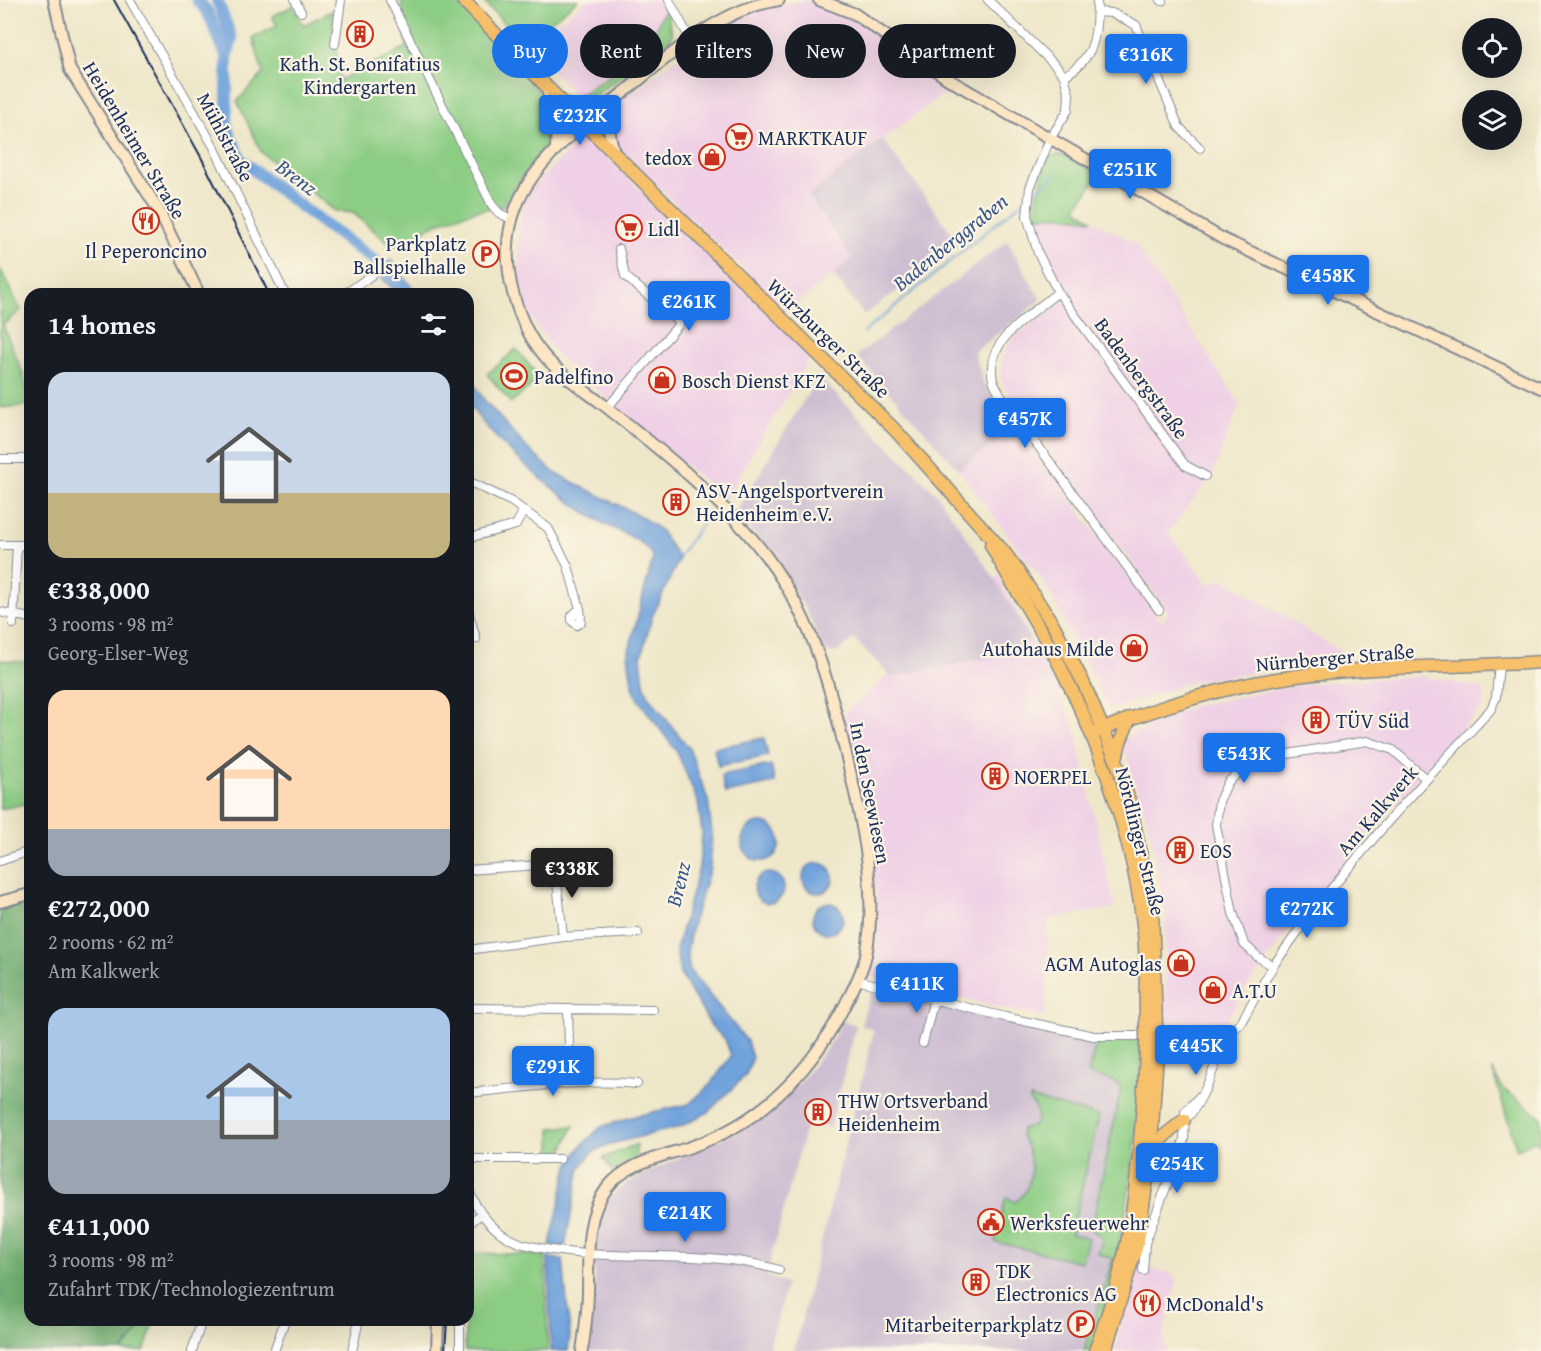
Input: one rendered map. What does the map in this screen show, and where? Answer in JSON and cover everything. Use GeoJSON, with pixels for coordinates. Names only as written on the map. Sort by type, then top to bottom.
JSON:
{"type":"FeatureCollection","features":[{"type":"Feature","properties":{"kind":"main road","name":"Würzburger Straße"},"geometry":{"type":"LineString","coordinates":[[463,0],[546,86],[896,431],[948,488],[1012,562],[1054,626],[1104,728]]}},
{"type":"Feature","properties":{"kind":"main road","name":"Würzburger Straße"},"geometry":{"type":"LineString","coordinates":[[983,531],[1058,662],[1091,733]]}},
{"type":"Feature","properties":{"kind":"main road","name":"Nürnberger Straße"},"geometry":{"type":"LineString","coordinates":[[1091,733],[1202,695],[1291,677],[1353,671],[1541,662]]}},
{"type":"Feature","properties":{"kind":"main road"},"geometry":{"type":"LineString","coordinates":[[1116,760],[1120,742],[1130,718]]}},
{"type":"Feature","properties":{"kind":"main road","name":"Nördlinger Straße"},"geometry":{"type":"LineString","coordinates":[[1104,728],[1137,830],[1152,909],[1150,1158],[1138,1241],[1105,1351]]}},
{"type":"Feature","properties":{"kind":"main road","name":"Nördlinger Straße"},"geometry":{"type":"LineString","coordinates":[[1091,733],[1122,828],[1136,886],[1144,934],[1151,1024]]}},
{"type":"Feature","properties":{"kind":"main road","name":"Nördlinger Straße"},"geometry":{"type":"LineString","coordinates":[[1095,1351],[1109,1312],[1129,1234],[1151,1054]]}},
{"type":"Feature","properties":{"kind":"main road"},"geometry":{"type":"LineString","coordinates":[[1150,1158],[1164,1136],[1185,1120]]}},
{"type":"Feature","properties":{"kind":"street","name":"Heidenheimer Straße"},"geometry":{"type":"LineString","coordinates":[[54,0],[70,70],[159,211],[196,288]]}},
{"type":"Feature","properties":{"kind":"street","name":"Mühlstraße"},"geometry":{"type":"LineString","coordinates":[[130,0],[214,147],[282,288]]}},
{"type":"Feature","properties":{"kind":"street"},"geometry":{"type":"LineString","coordinates":[[295,0],[301,12]]}},
{"type":"Feature","properties":{"kind":"street"},"geometry":{"type":"LineString","coordinates":[[335,44],[341,0]]}},
{"type":"Feature","properties":{"kind":"street"},"geometry":{"type":"LineString","coordinates":[[390,0],[492,205],[499,213],[511,219]]}},
{"type":"Feature","properties":{"kind":"street"},"geometry":{"type":"LineString","coordinates":[[669,0],[682,24]]}},
{"type":"Feature","properties":{"kind":"street","name":"In den Seewiesen"},"geometry":{"type":"LineString","coordinates":[[716,24],[724,18],[763,3],[780,0]]}},
{"type":"Feature","properties":{"kind":"street"},"geometry":{"type":"LineString","coordinates":[[819,0],[855,14],[948,79],[1223,239],[1541,388]]}},
{"type":"Feature","properties":{"kind":"street"},"geometry":{"type":"LineString","coordinates":[[988,0],[1064,76],[1079,68],[1093,48],[1097,0]]}},
{"type":"Feature","properties":{"kind":"street"},"geometry":{"type":"LineString","coordinates":[[1097,12],[1112,13],[1136,25],[1179,128],[1200,148]]}},
{"type":"Feature","properties":{"kind":"street","name":"In den Seewiesen"},"geometry":{"type":"LineString","coordinates":[[582,1351],[588,1285],[586,1252],[590,1227],[608,1188],[625,1172],[659,1155],[692,1146],[735,1127],[795,1080],[825,1042],[857,980],[866,951],[870,872],[860,813],[828,677],[804,618],[776,571],[754,541],[688,477],[608,408],[551,364],[537,347],[524,325],[514,298],[506,261],[511,219],[532,175],[585,123],[675,54]]}},
{"type":"Feature","properties":{"kind":"street","name":"Badenbergstraße"},"geometry":{"type":"LineString","coordinates":[[1064,76],[1069,94],[1068,110],[1050,139],[1030,188],[1027,216],[1038,253],[1058,292],[1185,465],[1205,476]]}},
{"type":"Feature","properties":{"kind":"street"},"geometry":{"type":"LineString","coordinates":[[546,86],[556,122],[556,149]]}},
{"type":"Feature","properties":{"kind":"street"},"geometry":{"type":"LineString","coordinates":[[615,99],[608,115],[609,135],[615,152]]}},
{"type":"Feature","properties":{"kind":"street"},"geometry":{"type":"LineString","coordinates":[[608,408],[680,323],[625,276],[619,249]]}},
{"type":"Feature","properties":{"kind":"street"},"geometry":{"type":"LineString","coordinates":[[353,288],[373,274]]}},
{"type":"Feature","properties":{"kind":"street"},"geometry":{"type":"LineString","coordinates":[[1058,292],[999,344],[994,360],[993,379],[1002,397],[1159,610]]}},
{"type":"Feature","properties":{"kind":"street"},"geometry":{"type":"LineString","coordinates":[[0,459],[24,459]]}},
{"type":"Feature","properties":{"kind":"street"},"geometry":{"type":"LineString","coordinates":[[474,485],[512,502],[523,512],[549,528],[573,581],[581,616]]}},
{"type":"Feature","properties":{"kind":"street"},"geometry":{"type":"LineString","coordinates":[[474,536],[516,525],[523,512]]}},
{"type":"Feature","properties":{"kind":"street"},"geometry":{"type":"LineString","coordinates":[[0,545],[24,545]]}},
{"type":"Feature","properties":{"kind":"street"},"geometry":{"type":"LineString","coordinates":[[13,624],[17,545]]}},
{"type":"Feature","properties":{"kind":"street"},"geometry":{"type":"LineString","coordinates":[[0,612],[24,617]]}},
{"type":"Feature","properties":{"kind":"street"},"geometry":{"type":"LineString","coordinates":[[474,632],[476,639]]}},
{"type":"Feature","properties":{"kind":"street","name":"Am Kalkwerk"},"geometry":{"type":"LineString","coordinates":[[1220,1038],[1240,1024],[1273,966],[1329,890],[1494,704],[1499,665]]}},
{"type":"Feature","properties":{"kind":"street"},"geometry":{"type":"LineString","coordinates":[[1273,966],[1258,957],[1244,944],[1233,913],[1216,825],[1219,801],[1228,782],[1245,766],[1263,758],[1367,741],[1393,750],[1426,779]]}},
{"type":"Feature","properties":{"kind":"street"},"geometry":{"type":"LineString","coordinates":[[0,861],[24,853]]}},
{"type":"Feature","properties":{"kind":"street"},"geometry":{"type":"LineString","coordinates":[[474,870],[609,860]]}},
{"type":"Feature","properties":{"kind":"street"},"geometry":{"type":"LineString","coordinates":[[555,864],[563,937]]}},
{"type":"Feature","properties":{"kind":"street"},"geometry":{"type":"LineString","coordinates":[[0,902],[24,896]]}},
{"type":"Feature","properties":{"kind":"street"},"geometry":{"type":"LineString","coordinates":[[474,949],[563,937],[639,933]]}},
{"type":"Feature","properties":{"kind":"street"},"geometry":{"type":"LineString","coordinates":[[857,980],[1094,1036],[1220,1038],[1220,1053],[1201,1095],[1188,1108],[1184,1140],[1145,1243],[1143,1270]]}},
{"type":"Feature","properties":{"kind":"street"},"geometry":{"type":"LineString","coordinates":[[923,1043],[934,999]]}},
{"type":"Feature","properties":{"kind":"street"},"geometry":{"type":"LineString","coordinates":[[474,1008],[653,1010]]}},
{"type":"Feature","properties":{"kind":"street"},"geometry":{"type":"LineString","coordinates":[[568,1009],[570,1083]]}},
{"type":"Feature","properties":{"kind":"street"},"geometry":{"type":"LineString","coordinates":[[474,1092],[604,1081],[637,1084]]}},
{"type":"Feature","properties":{"kind":"street"},"geometry":{"type":"LineString","coordinates":[[474,1159],[560,1159]]}},
{"type":"Feature","properties":{"kind":"street"},"geometry":{"type":"LineString","coordinates":[[474,1201],[480,1215],[508,1237],[522,1244],[586,1252],[722,1258],[755,1263],[779,1270]]}},
{"type":"Feature","properties":{"kind":"street"},"geometry":{"type":"LineString","coordinates":[[474,1220],[480,1215]]}},
{"type":"Feature","properties":{"kind":"street"},"geometry":{"type":"LineString","coordinates":[[192,1351],[200,1326]]}},
{"type":"Feature","properties":{"kind":"street"},"geometry":{"type":"LineString","coordinates":[[274,1351],[283,1326]]}},
{"type":"Feature","properties":{"kind":"street"},"geometry":{"type":"LineString","coordinates":[[352,1351],[358,1326]]}},
{"type":"Feature","properties":{"kind":"street"},"geometry":{"type":"LineString","coordinates":[[437,1351],[438,1326]]}},
{"type":"Feature","properties":{"kind":"street"},"geometry":{"type":"LineString","coordinates":[[460,1326],[460,1351]]}},
{"type":"Feature","properties":{"kind":"shaded area"},"geometry":{"type":"Polygon","coordinates":[[[587,0],[658,0],[667,12],[672,38],[663,45],[663,24],[580,24],[580,78],[619,78],[593,98],[579,99],[560,78],[568,78],[568,24],[556,24],[587,0]]]}},
{"type":"Feature","properties":{"kind":"shaded area"},"geometry":{"type":"Polygon","coordinates":[[[809,0],[863,24],[785,24],[785,78],[866,78],[866,26],[878,33],[878,78],[948,78],[957,84],[808,195],[852,259],[788,312],[591,122],[651,78],[663,78],[663,69],[675,60],[675,78],[773,78],[773,24],[724,24],[765,7],[809,0]]]}},
{"type":"Feature","properties":{"kind":"shaded area"},"geometry":{"type":"Polygon","coordinates":[[[584,136],[813,353],[725,499],[558,356],[532,320],[521,287],[518,249],[521,210],[528,191],[584,136]]]}},
{"type":"Feature","properties":{"kind":"shaded area"},"geometry":{"type":"Polygon","coordinates":[[[882,139],[960,244],[864,315],[833,274],[852,259],[808,195],[882,139]]]}},
{"type":"Feature","properties":{"kind":"shaded area"},"geometry":{"type":"Polygon","coordinates":[[[1034,216],[1061,216],[1093,220],[1135,243],[1240,404],[1212,475],[1168,533],[1208,584],[1224,579],[1353,659],[1195,681],[1110,710],[1047,587],[959,470],[1017,426],[1161,622],[1169,613],[1007,391],[1000,377],[1004,350],[1016,336],[1068,297],[1044,253],[1034,216]]]}},
{"type":"Feature","properties":{"kind":"shaded area"},"geometry":{"type":"Polygon","coordinates":[[[1007,241],[1041,300],[974,352],[984,384],[1017,426],[959,470],[857,356],[1007,241]]]}},
{"type":"Feature","properties":{"kind":"shaded area"},"geometry":{"type":"Polygon","coordinates":[[[818,377],[936,493],[993,576],[1030,638],[1017,652],[892,677],[854,639],[837,652],[824,653],[808,614],[780,567],[762,542],[735,514],[818,377]]]}},
{"type":"Feature","properties":{"kind":"shaded area"},"geometry":{"type":"Polygon","coordinates":[[[998,576],[1074,724],[1115,908],[1048,919],[1046,1018],[868,977],[876,942],[877,895],[844,714],[998,576]]]}},
{"type":"Feature","properties":{"kind":"shaded area"},"geometry":{"type":"Polygon","coordinates":[[[1421,676],[1484,689],[1484,705],[1309,903],[1244,991],[1225,1023],[1165,1021],[1166,912],[1148,823],[1121,740],[1193,706],[1306,684],[1421,676]]]}},
{"type":"Feature","properties":{"kind":"shaded area"},"geometry":{"type":"Polygon","coordinates":[[[872,987],[1069,1037],[1097,1040],[1088,1074],[1116,1082],[1121,1089],[1091,1229],[1100,1235],[1113,1258],[1084,1351],[794,1351],[874,1030],[861,1025],[872,987]]]}},
{"type":"Feature","properties":{"kind":"shaded area"},"geometry":{"type":"Polygon","coordinates":[[[843,1021],[856,1025],[830,1128],[808,1119],[766,1276],[787,1284],[768,1351],[585,1351],[595,1291],[594,1244],[602,1211],[612,1195],[629,1181],[735,1132],[770,1108],[797,1086],[828,1047],[843,1021]]]}},
{"type":"Feature","properties":{"kind":"shaded area"},"geometry":{"type":"Polygon","coordinates":[[[1146,1263],[1148,1268],[1173,1274],[1177,1282],[1163,1337],[1166,1351],[1114,1351],[1138,1265],[1146,1263]]]}},
{"type":"Feature","properties":{"kind":"green space"},"geometry":{"type":"Polygon","coordinates":[[[409,0],[454,0],[492,40],[492,78],[526,78],[547,104],[552,115],[553,127],[550,138],[502,207],[458,216],[419,232],[393,247],[353,213],[335,211],[261,152],[237,101],[263,74],[253,38],[277,26],[272,16],[293,6],[303,25],[332,11],[340,80],[407,47],[401,3],[409,0]]]}},
{"type":"Feature","properties":{"kind":"green space"},"geometry":{"type":"Polygon","coordinates":[[[482,0],[578,0],[547,24],[505,24],[482,0]]]}},
{"type":"Feature","properties":{"kind":"green space"},"geometry":{"type":"Polygon","coordinates":[[[666,9],[673,35],[663,46],[663,24],[658,24],[666,9]]]}},
{"type":"Feature","properties":{"kind":"green space"},"geometry":{"type":"Polygon","coordinates":[[[605,78],[620,78],[595,95],[578,96],[605,78]]]}},
{"type":"Feature","properties":{"kind":"green space"},"geometry":{"type":"Polygon","coordinates":[[[1059,154],[1099,175],[1076,208],[1093,220],[1061,216],[1034,216],[1044,165],[1050,157],[1059,154]]]}},
{"type":"Feature","properties":{"kind":"green space"},"geometry":{"type":"Polygon","coordinates":[[[0,268],[21,310],[3,325],[24,376],[24,406],[0,408],[0,268]]]}},
{"type":"Feature","properties":{"kind":"green space","name":"Padelfino"},"geometry":{"type":"Polygon","coordinates":[[[516,349],[540,378],[511,403],[487,374],[516,349]]]}},
{"type":"Feature","properties":{"kind":"green space"},"geometry":{"type":"Polygon","coordinates":[[[0,660],[24,662],[24,804],[0,809],[0,660]]]}},
{"type":"Feature","properties":{"kind":"green space"},"geometry":{"type":"Polygon","coordinates":[[[24,900],[24,1326],[140,1326],[134,1338],[121,1351],[0,1351],[0,907],[24,900]]]}},
{"type":"Feature","properties":{"kind":"green space"},"geometry":{"type":"Polygon","coordinates":[[[1142,1039],[1134,1159],[1121,1235],[1103,1312],[1091,1351],[1084,1351],[1113,1259],[1098,1253],[1102,1241],[1100,1235],[1091,1230],[1121,1089],[1116,1082],[1088,1074],[1097,1040],[1142,1039]]]}},
{"type":"Feature","properties":{"kind":"green space"},"geometry":{"type":"Polygon","coordinates":[[[1492,1069],[1502,1088],[1541,1117],[1541,1147],[1535,1140],[1517,1150],[1492,1069]]]}},
{"type":"Feature","properties":{"kind":"green space"},"geometry":{"type":"Polygon","coordinates":[[[1030,1098],[1099,1116],[1071,1234],[1088,1238],[1082,1262],[995,1242],[1006,1197],[1015,1202],[1027,1189],[1030,1180],[1030,1161],[1021,1136],[1022,1129],[1034,1125],[1038,1116],[1035,1106],[1029,1101],[1030,1098]]]}},
{"type":"Feature","properties":{"kind":"green space"},"geometry":{"type":"Polygon","coordinates":[[[574,1126],[560,1156],[551,1156],[551,1128],[574,1126]]]}},
{"type":"Feature","properties":{"kind":"green space"},"geometry":{"type":"Polygon","coordinates":[[[637,1144],[635,1160],[613,1172],[603,1158],[637,1144]]]}},
{"type":"Feature","properties":{"kind":"green space"},"geometry":{"type":"Polygon","coordinates":[[[474,1253],[545,1255],[548,1351],[465,1351],[465,1326],[474,1326],[474,1253]]]}},
{"type":"Feature","properties":{"kind":"green space"},"geometry":{"type":"Polygon","coordinates":[[[140,1326],[153,1326],[144,1351],[122,1351],[134,1338],[140,1326]]]}},
{"type":"Feature","properties":{"kind":"water"},"geometry":{"type":"Polygon","coordinates":[[[391,260],[412,288],[392,288],[375,273],[391,260]]]}},
{"type":"Feature","properties":{"kind":"water"},"geometry":{"type":"Polygon","coordinates":[[[474,384],[485,401],[527,448],[555,473],[642,517],[660,530],[679,559],[652,617],[641,657],[644,683],[649,697],[689,748],[708,800],[712,833],[710,868],[691,929],[687,952],[690,971],[747,1041],[752,1058],[746,1075],[707,1113],[680,1127],[607,1145],[592,1153],[580,1168],[565,1247],[550,1245],[568,1166],[582,1145],[601,1127],[635,1116],[689,1104],[710,1085],[731,1056],[725,1039],[712,1027],[680,974],[676,950],[699,867],[702,834],[698,802],[677,752],[637,698],[632,684],[628,654],[653,557],[643,544],[585,512],[528,468],[474,410],[474,384]]]}},
{"type":"Feature","properties":{"kind":"water"},"geometry":{"type":"Polygon","coordinates":[[[764,738],[768,756],[718,766],[714,748],[764,738]]]}},
{"type":"Feature","properties":{"kind":"water"},"geometry":{"type":"Polygon","coordinates":[[[771,765],[775,783],[725,793],[721,775],[771,765]]]}},
{"type":"Feature","properties":{"kind":"water"},"geometry":{"type":"Polygon","coordinates":[[[761,823],[775,828],[780,842],[775,856],[761,861],[747,856],[742,842],[747,828],[761,823]]]}},
{"type":"Feature","properties":{"kind":"water"},"geometry":{"type":"Polygon","coordinates":[[[818,863],[824,864],[832,872],[832,884],[824,892],[818,893],[812,892],[804,884],[803,878],[804,872],[812,864],[818,863]]]}},
{"type":"Feature","properties":{"kind":"water"},"geometry":{"type":"Polygon","coordinates":[[[769,873],[775,874],[783,882],[783,894],[775,902],[769,903],[763,902],[755,894],[754,888],[755,882],[763,874],[769,873]]]}},
{"type":"Feature","properties":{"kind":"water"},"geometry":{"type":"Polygon","coordinates":[[[828,903],[834,904],[842,912],[842,924],[834,932],[828,933],[822,932],[814,924],[813,918],[814,912],[822,904],[828,903]]]}},
{"type":"Feature","properties":{"kind":"water"},"geometry":{"type":"Polygon","coordinates":[[[548,1258],[563,1259],[570,1335],[568,1351],[551,1351],[548,1258]]]}},
{"type":"Feature","properties":{"kind":"waterway","name":"Brenz"},"geometry":{"type":"LineString","coordinates":[[197,0],[207,11],[227,57],[227,128],[241,160],[326,226],[390,271],[405,288]]}},
{"type":"Feature","properties":{"kind":"waterway","name":"Brenz"},"geometry":{"type":"LineString","coordinates":[[217,0],[232,39],[227,57]]}},
{"type":"Feature","properties":{"kind":"waterway","name":"Badenberggraben"},"geometry":{"type":"LineString","coordinates":[[1032,194],[1055,175]]}},
{"type":"Feature","properties":{"kind":"waterway","name":"Badenberggraben"},"geometry":{"type":"LineString","coordinates":[[864,332],[1027,198]]}},
{"type":"Feature","properties":{"kind":"waterway","name":"Badenberggraben"},"geometry":{"type":"LineString","coordinates":[[676,560],[706,518]]}},
{"type":"Feature","properties":{"kind":"railway"},"geometry":{"type":"LineString","coordinates":[[114,0],[201,157],[266,288]]}},
{"type":"Feature","properties":{"kind":"railway"},"geometry":{"type":"LineString","coordinates":[[445,1351],[447,1326]]}},
{"type":"Feature","properties":{"kind":"place","name":"Kath. St. Bonifatius Kindergarten"},"geometry":{"type":"Point","coordinates":[360,34]}},
{"type":"Feature","properties":{"kind":"place","name":"MARKTKAUF"},"geometry":{"type":"Point","coordinates":[739,137]}},
{"type":"Feature","properties":{"kind":"place","name":"tedox"},"geometry":{"type":"Point","coordinates":[712,157]}},
{"type":"Feature","properties":{"kind":"place","name":"Il Peperoncino"},"geometry":{"type":"Point","coordinates":[146,221]}},
{"type":"Feature","properties":{"kind":"place","name":"Lidl"},"geometry":{"type":"Point","coordinates":[629,228]}},
{"type":"Feature","properties":{"kind":"place","name":"Parkplatz Ballspielhalle"},"geometry":{"type":"Point","coordinates":[486,254]}},
{"type":"Feature","properties":{"kind":"place","name":"Padelfino"},"geometry":{"type":"Point","coordinates":[514,376]}},
{"type":"Feature","properties":{"kind":"place","name":"Bosch Dienst KFZ"},"geometry":{"type":"Point","coordinates":[662,380]}},
{"type":"Feature","properties":{"kind":"place","name":"ASV-Angelsportverein Heidenheim e.V."},"geometry":{"type":"Point","coordinates":[676,502]}},
{"type":"Feature","properties":{"kind":"place","name":"Autohaus Milde"},"geometry":{"type":"Point","coordinates":[1134,648]}},
{"type":"Feature","properties":{"kind":"place","name":"TÜV Süd"},"geometry":{"type":"Point","coordinates":[1316,720]}},
{"type":"Feature","properties":{"kind":"place","name":"NOERPEL"},"geometry":{"type":"Point","coordinates":[995,776]}},
{"type":"Feature","properties":{"kind":"place","name":"EOS"},"geometry":{"type":"Point","coordinates":[1180,850]}},
{"type":"Feature","properties":{"kind":"place","name":"AGM Autoglas"},"geometry":{"type":"Point","coordinates":[1181,963]}},
{"type":"Feature","properties":{"kind":"place","name":"A.T.U"},"geometry":{"type":"Point","coordinates":[1213,990]}},
{"type":"Feature","properties":{"kind":"place","name":"THW Ortsverband Heidenheim"},"geometry":{"type":"Point","coordinates":[818,1112]}},
{"type":"Feature","properties":{"kind":"place","name":"Werksfeuerwehr"},"geometry":{"type":"Point","coordinates":[991,1222]}},
{"type":"Feature","properties":{"kind":"place","name":"TDK Electronics AG"},"geometry":{"type":"Point","coordinates":[976,1282]}},
{"type":"Feature","properties":{"kind":"place","name":"McDonald's"},"geometry":{"type":"Point","coordinates":[1147,1303]}},
{"type":"Feature","properties":{"kind":"place","name":"Mitarbeiterparkplatz"},"geometry":{"type":"Point","coordinates":[1081,1324]}}]}
